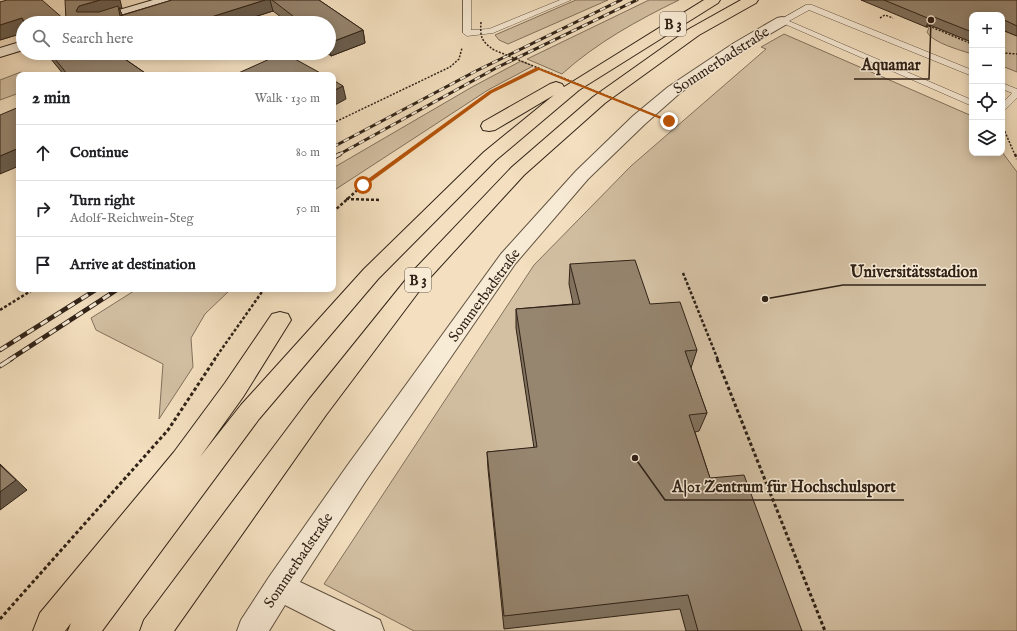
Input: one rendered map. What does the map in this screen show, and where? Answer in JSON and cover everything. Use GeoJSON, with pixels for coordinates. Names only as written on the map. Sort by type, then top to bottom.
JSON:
{"type":"FeatureCollection","features":[{"type":"Feature","properties":{"kind":"highway","name":"B 3"},"geometry":{"type":"LineString","coordinates":[[83,631],[250,412],[371,274],[490,156],[573,87],[713,0]]}},
{"type":"Feature","properties":{"kind":"highway","name":"B 3"},"geometry":{"type":"LineString","coordinates":[[155,631],[317,408],[419,278],[518,171],[599,100],[694,32],[752,0]]}},
{"type":"Feature","properties":{"kind":"highway"},"geometry":{"type":"LineString","coordinates":[[489,126],[544,95],[590,65],[635,48]]}},
{"type":"Feature","properties":{"kind":"highway"},"geometry":{"type":"LineString","coordinates":[[48,631],[51,624],[183,460],[234,390],[280,320]]}},
{"type":"Feature","properties":{"kind":"street"},"geometry":{"type":"LineString","coordinates":[[113,16],[167,0]]}},
{"type":"Feature","properties":{"kind":"street","name":"Sommerbadstraße"},"geometry":{"type":"LineString","coordinates":[[252,631],[279,587],[356,474],[518,247],[582,175],[674,90],[739,46],[782,21]]}},
{"type":"Feature","properties":{"kind":"street"},"geometry":{"type":"LineString","coordinates":[[0,53],[16,47]]}},
{"type":"Feature","properties":{"kind":"street"},"geometry":{"type":"LineString","coordinates":[[279,587],[369,631]]}},
{"type":"Feature","properties":{"kind":"lane"},"geometry":{"type":"LineString","coordinates":[[466,0],[466,33],[490,31],[567,0]]}},
{"type":"Feature","properties":{"kind":"lane"},"geometry":{"type":"LineString","coordinates":[[782,21],[809,7],[969,73]]}},
{"type":"Feature","properties":{"kind":"lane"},"geometry":{"type":"LineString","coordinates":[[782,21],[969,102]]}},
{"type":"Feature","properties":{"kind":"lane"},"geometry":{"type":"LineString","coordinates":[[1005,87],[1017,92],[1005,105]]}},
{"type":"Feature","properties":{"kind":"path"},"geometry":{"type":"LineString","coordinates":[[481,22],[480,35],[485,44],[494,50],[669,121]]}},
{"type":"Feature","properties":{"kind":"path"},"geometry":{"type":"LineString","coordinates":[[929,26],[969,43]]}},
{"type":"Feature","properties":{"kind":"path"},"geometry":{"type":"LineString","coordinates":[[336,123],[450,68],[459,59],[466,33]]}},
{"type":"Feature","properties":{"kind":"path"},"geometry":{"type":"LineString","coordinates":[[1005,53],[1017,54]]}},
{"type":"Feature","properties":{"kind":"path"},"geometry":{"type":"LineString","coordinates":[[336,209],[363,185],[491,92],[538,68]]}},
{"type":"Feature","properties":{"kind":"path"},"geometry":{"type":"LineString","coordinates":[[1005,132],[1017,159]]}},
{"type":"Feature","properties":{"kind":"path"},"geometry":{"type":"LineString","coordinates":[[346,199],[381,200]]}},
{"type":"Feature","properties":{"kind":"path"},"geometry":{"type":"LineString","coordinates":[[683,273],[825,631]]}},
{"type":"Feature","properties":{"kind":"path"},"geometry":{"type":"LineString","coordinates":[[0,310],[29,292]]}},
{"type":"Feature","properties":{"kind":"path"},"geometry":{"type":"LineString","coordinates":[[0,619],[168,430],[216,357],[262,292]]}},
{"type":"Feature","properties":{"kind":"shaded area"},"geometry":{"type":"Polygon","coordinates":[[[576,0],[608,0],[508,44],[499,40],[495,35],[576,0]]]}},
{"type":"Feature","properties":{"kind":"shaded area"},"geometry":{"type":"Polygon","coordinates":[[[649,0],[679,0],[603,42],[562,74],[527,59],[649,0]]]}},
{"type":"Feature","properties":{"kind":"shaded area"},"geometry":{"type":"Polygon","coordinates":[[[930,25],[969,41],[969,53],[947,46],[935,40],[927,32],[929,28],[926,27],[930,25]]]}},
{"type":"Feature","properties":{"kind":"shaded area"},"geometry":{"type":"Polygon","coordinates":[[[1005,31],[1017,36],[1017,72],[1005,67],[1005,31]]]}},
{"type":"Feature","properties":{"kind":"shaded area"},"geometry":{"type":"Polygon","coordinates":[[[784,34],[969,115],[969,156],[1005,156],[1017,172],[1017,631],[414,631],[324,584],[534,265],[631,166],[766,49],[761,47],[784,34]]]}},
{"type":"Feature","properties":{"kind":"shaded area"},"geometry":{"type":"Polygon","coordinates":[[[521,61],[533,66],[488,90],[336,189],[336,166],[472,87],[521,61]]]}},
{"type":"Feature","properties":{"kind":"shaded area"},"geometry":{"type":"Polygon","coordinates":[[[16,74],[16,94],[0,100],[0,80],[16,74]]]}},
{"type":"Feature","properties":{"kind":"shaded area"},"geometry":{"type":"Polygon","coordinates":[[[132,292],[228,292],[205,314],[191,338],[193,367],[159,419],[163,364],[96,330],[91,318],[132,292]]]}},
{"type":"Feature","properties":{"kind":"building"},"geometry":{"type":"Polygon","coordinates":[[[7,0],[42,0],[60,16],[16,16],[16,20],[0,25],[0,2],[7,0]]]}},
{"type":"Feature","properties":{"kind":"building"},"geometry":{"type":"Polygon","coordinates":[[[65,0],[100,0],[79,6],[76,11],[77,12],[99,12],[118,6],[120,16],[66,16],[65,0]]]}},
{"type":"Feature","properties":{"kind":"building"},"geometry":{"type":"Polygon","coordinates":[[[172,0],[265,0],[214,16],[120,16],[172,0]]]}},
{"type":"Feature","properties":{"kind":"building"},"geometry":{"type":"Polygon","coordinates":[[[272,0],[319,0],[363,30],[336,40],[336,16],[293,16],[272,0]]]}},
{"type":"Feature","properties":{"kind":"building"},"geometry":{"type":"Polygon","coordinates":[[[884,0],[1017,0],[1017,26],[1005,20],[1005,12],[969,12],[969,31],[934,17],[930,19],[884,0]]]}},
{"type":"Feature","properties":{"kind":"building"},"geometry":{"type":"Polygon","coordinates":[[[56,60],[126,60],[144,72],[66,72],[56,60]]]}},
{"type":"Feature","properties":{"kind":"building"},"geometry":{"type":"Polygon","coordinates":[[[267,60],[297,60],[319,72],[241,72],[267,60]]]}},
{"type":"Feature","properties":{"kind":"building"},"geometry":{"type":"Polygon","coordinates":[[[336,82],[343,86],[336,90],[336,82]]]}},
{"type":"Feature","properties":{"kind":"building"},"geometry":{"type":"Polygon","coordinates":[[[16,108],[16,149],[0,156],[0,115],[16,108]]]}},
{"type":"Feature","properties":{"kind":"building"},"geometry":{"type":"Polygon","coordinates":[[[635,260],[650,304],[680,302],[697,350],[685,351],[707,413],[689,415],[710,478],[744,475],[802,631],[698,631],[688,595],[504,616],[487,452],[537,447],[516,309],[580,304],[570,264],[635,260]]]}},
{"type":"Feature","properties":{"kind":"building"},"geometry":{"type":"Polygon","coordinates":[[[0,465],[16,480],[0,492],[0,465]]]}},
{"type":"Feature","properties":{"kind":"railway"},"geometry":{"type":"LineString","coordinates":[[336,145],[476,71],[621,0]]}},
{"type":"Feature","properties":{"kind":"railway"},"geometry":{"type":"LineString","coordinates":[[338,155],[496,68],[637,0]]}},
{"type":"Feature","properties":{"kind":"railway"},"geometry":{"type":"LineString","coordinates":[[336,156],[340,154]]}},
{"type":"Feature","properties":{"kind":"railway"},"geometry":{"type":"LineString","coordinates":[[0,350],[92,292]]}},
{"type":"Feature","properties":{"kind":"railway"},"geometry":{"type":"LineString","coordinates":[[9,360],[113,292]]}},
{"type":"Feature","properties":{"kind":"railway"},"geometry":{"type":"LineString","coordinates":[[0,366],[11,359]]}},
{"type":"Feature","properties":{"kind":"place","name":"Aquamar"},"geometry":{"type":"Point","coordinates":[931,20]}},
{"type":"Feature","properties":{"kind":"place","name":"Universitätsstadion"},"geometry":{"type":"Point","coordinates":[765,299]}},
{"type":"Feature","properties":{"kind":"place","name":"A|01 Zentrum für Hochschulsport"},"geometry":{"type":"Point","coordinates":[635,458]}},
{"type":"Feature","properties":{"kind":"route"},"geometry":{"type":"LineString","coordinates":[[363,185],[491,92],[538,68],[669,121]]}}]}
